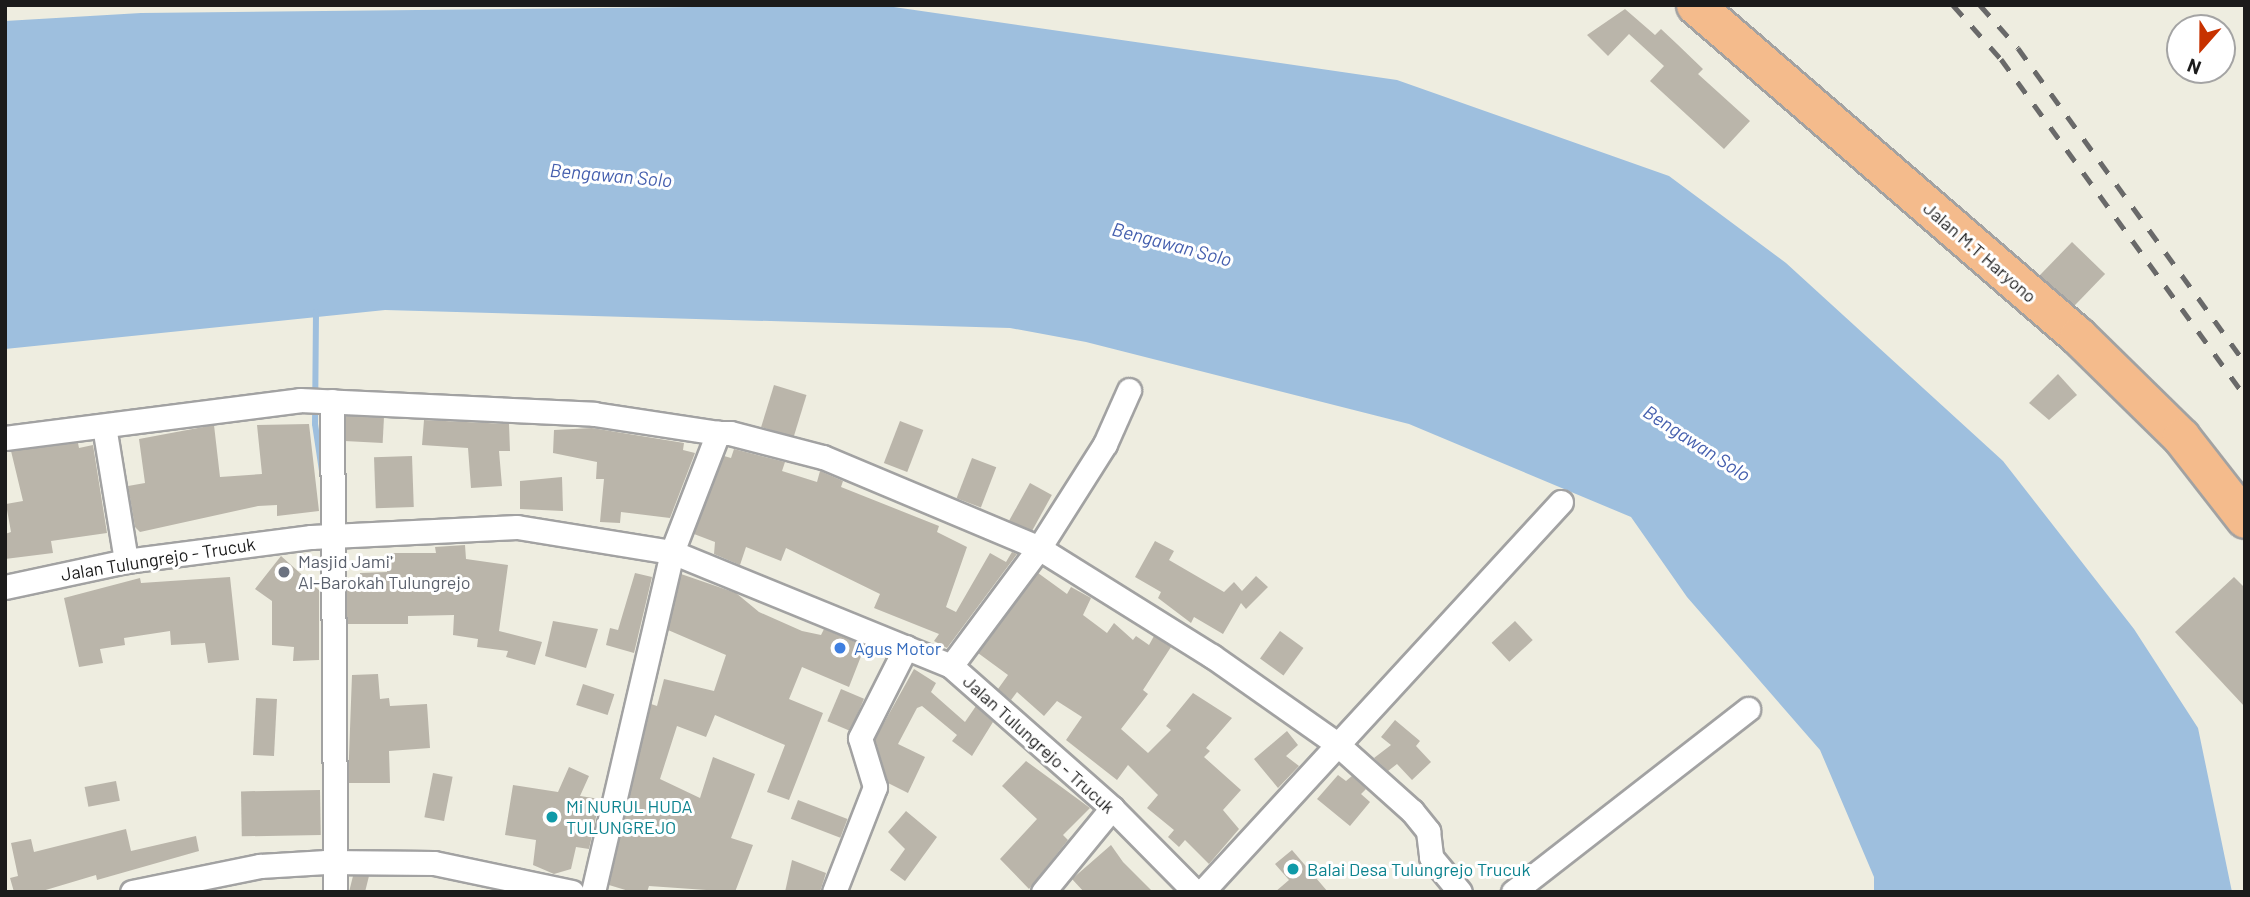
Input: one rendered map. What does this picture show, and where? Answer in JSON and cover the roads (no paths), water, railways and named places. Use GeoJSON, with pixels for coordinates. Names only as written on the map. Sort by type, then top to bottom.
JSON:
{"type":"FeatureCollection","features":[{"type":"Feature","properties":{"kind":"highway","name":"Jalan M.T Haryono"},"geometry":{"type":"LineString","coordinates":[[1695,5],[2078,336],[2181,436],[2245,519]]}},
{"type":"Feature","properties":{"kind":"street"},"geometry":{"type":"LineString","coordinates":[[951,666],[1039,548],[1105,444],[1129,390]]}},
{"type":"Feature","properties":{"kind":"street"},"geometry":{"type":"LineString","coordinates":[[5,438],[300,400],[594,414],[718,433],[822,457],[1039,548],[1212,656],[1337,744],[1422,821],[1431,857],[1460,892]]}},
{"type":"Feature","properties":{"kind":"street"},"geometry":{"type":"LineString","coordinates":[[332,401],[322,537],[335,892]]}},
{"type":"Feature","properties":{"kind":"street"},"geometry":{"type":"LineString","coordinates":[[104,426],[126,561]]}},
{"type":"Feature","properties":{"kind":"street"},"geometry":{"type":"LineString","coordinates":[[593,892],[672,552],[718,433]]}},
{"type":"Feature","properties":{"kind":"street"},"geometry":{"type":"LineString","coordinates":[[1202,892],[1561,502]]}},
{"type":"Feature","properties":{"kind":"street","name":"Jalan Tulungrejo - Trucuk"},"geometry":{"type":"LineString","coordinates":[[5,587],[126,561],[322,537],[517,527],[672,552],[951,666],[1112,808],[1195,892]]}},
{"type":"Feature","properties":{"kind":"street"},"geometry":{"type":"LineString","coordinates":[[834,892],[874,787],[860,738],[906,648]]}},
{"type":"Feature","properties":{"kind":"street"},"geometry":{"type":"LineString","coordinates":[[1513,892],[1748,709]]}},
{"type":"Feature","properties":{"kind":"street"},"geometry":{"type":"LineString","coordinates":[[1043,892],[1112,808]]}},
{"type":"Feature","properties":{"kind":"street"},"geometry":{"type":"LineString","coordinates":[[132,892],[260,866],[335,862],[434,863],[572,892]]}},
{"type":"Feature","properties":{"kind":"water","name":"Bengawan Solo"},"geometry":{"type":"Polygon","coordinates":[[[880,5],[1397,80],[1669,176],[1786,263],[2003,461],[2134,629],[2198,728],[2232,892],[1874,892],[1874,877],[1820,750],[1687,597],[1631,517],[1409,424],[1086,342],[1010,328],[385,310],[5,349],[5,21],[141,13],[880,5]]]}},
{"type":"Feature","properties":{"kind":"waterway"},"geometry":{"type":"LineString","coordinates":[[316,312],[315,424],[322,471]]}},
{"type":"Feature","properties":{"kind":"railway"},"geometry":{"type":"LineString","coordinates":[[1953,5],[2001,59],[2245,396]]}},
{"type":"Feature","properties":{"kind":"railway"},"geometry":{"type":"LineString","coordinates":[[1980,5],[2018,48],[2245,363]]}},
{"type":"Feature","properties":{"kind":"place","name":"Masjid Jami' Al-Barokah Tulungrejo"},"geometry":{"type":"Point","coordinates":[284,572]}},
{"type":"Feature","properties":{"kind":"place","name":"Agus Motor"},"geometry":{"type":"Point","coordinates":[840,648]}},
{"type":"Feature","properties":{"kind":"place","name":"Mi NURUL HUDA TULUNGREJO"},"geometry":{"type":"Point","coordinates":[552,817]}},
{"type":"Feature","properties":{"kind":"place","name":"Balai Desa Tulungrejo Trucuk"},"geometry":{"type":"Point","coordinates":[1293,869]}}]}
